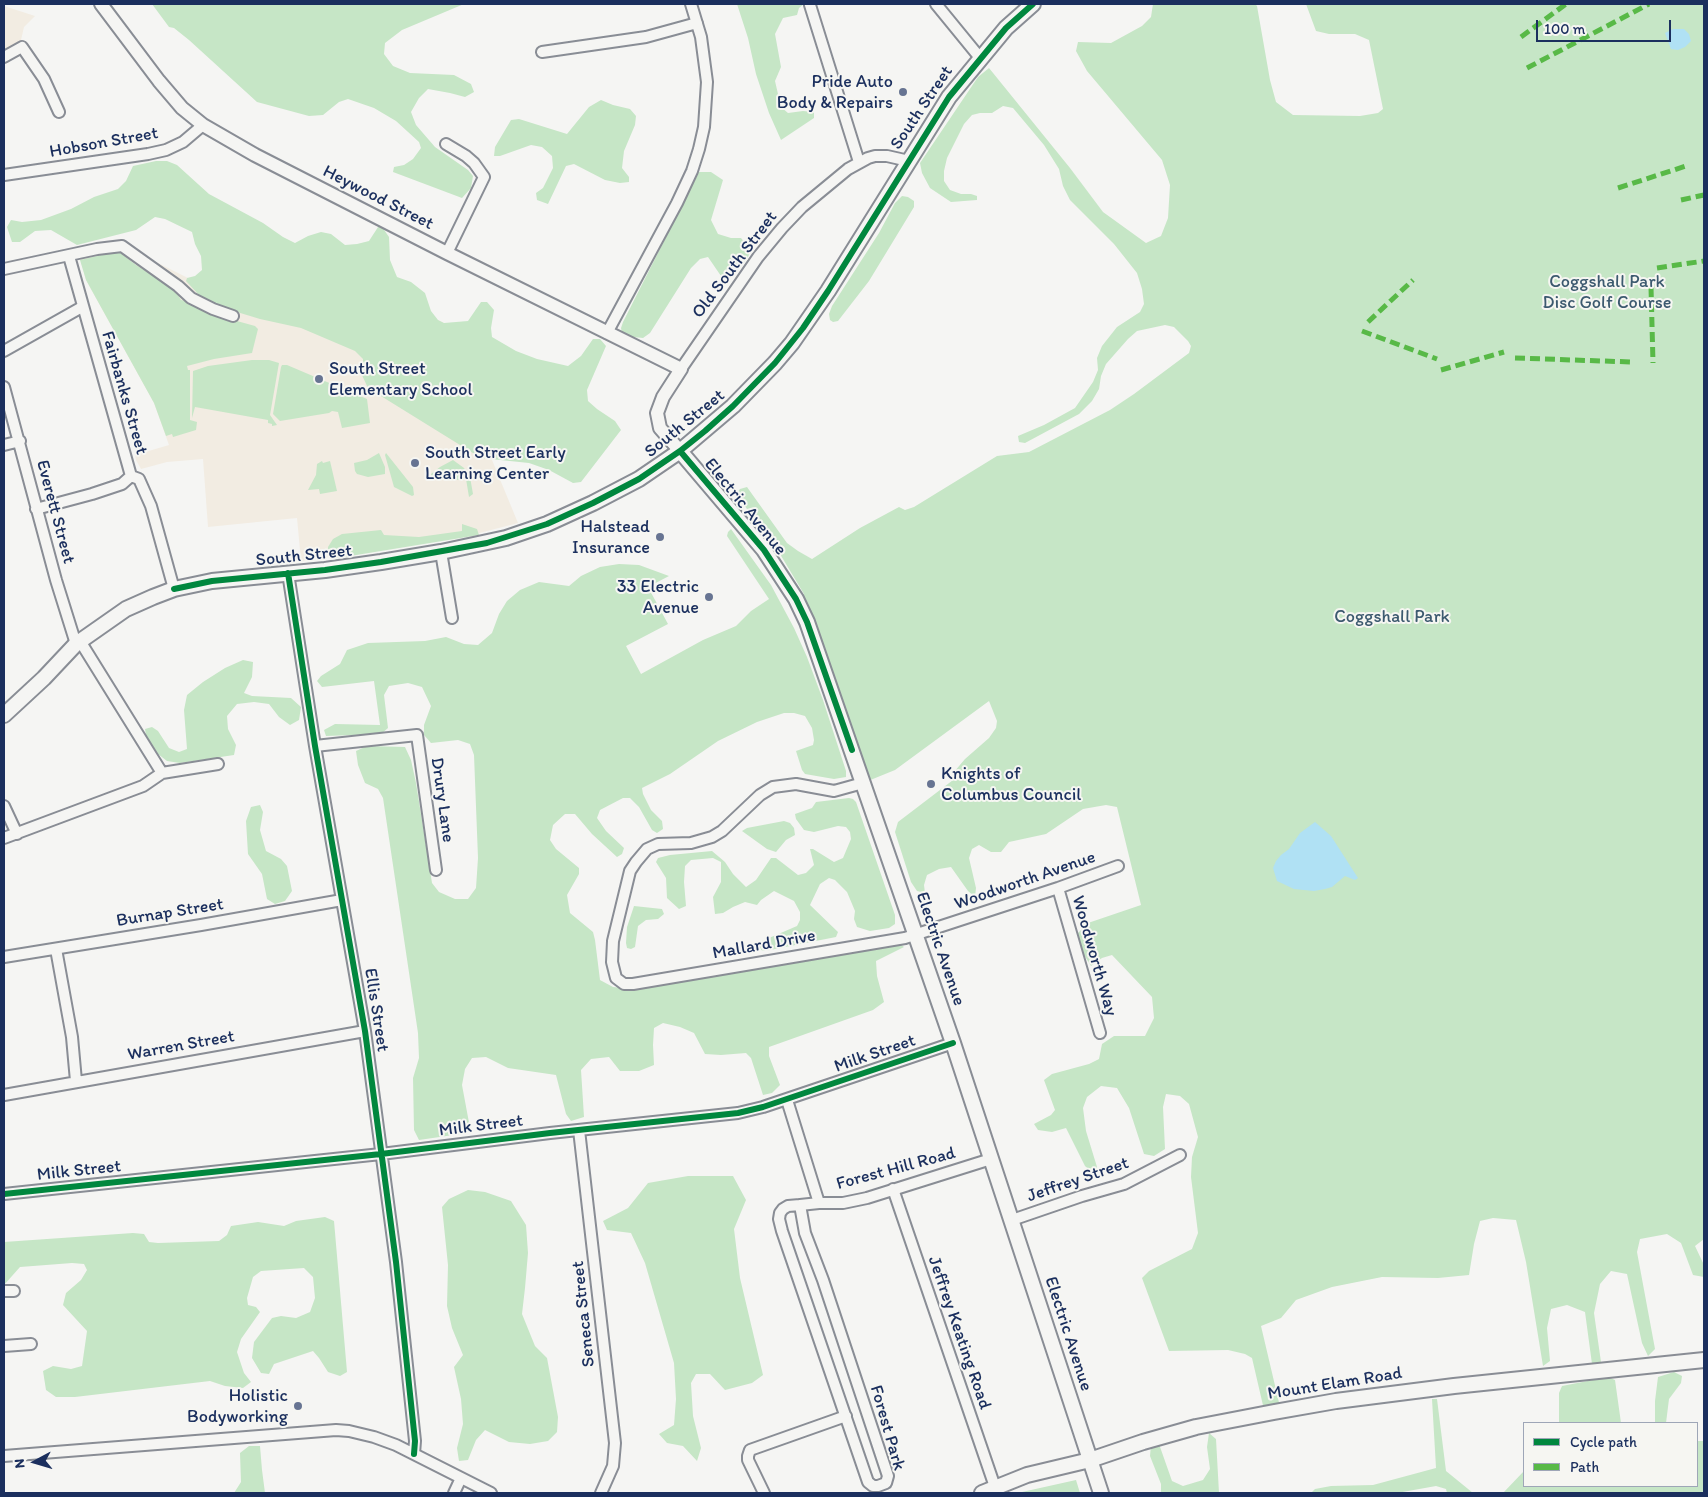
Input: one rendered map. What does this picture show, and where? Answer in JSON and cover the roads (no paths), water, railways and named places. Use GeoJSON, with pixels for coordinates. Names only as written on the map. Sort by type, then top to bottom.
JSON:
{"type":"FeatureCollection","features":[{"type":"Feature","properties":{"kind":"main road","name":"South Street"},"geometry":{"type":"LineString","coordinates":[[4,715],[78,643],[126,609],[174,589],[212,581],[372,563],[441,552],[506,538],[547,524],[593,503],[639,479],[680,451],[733,406],[792,343],[828,291],[949,97],[1006,28],[1033,4]]}},
{"type":"Feature","properties":{"kind":"main road","name":"Electric Avenue"},"geometry":{"type":"LineString","coordinates":[[680,451],[764,550],[796,599],[807,622],[953,1044],[1101,1493]]}},
{"type":"Feature","properties":{"kind":"main road","name":"Mount Elam Road"},"geometry":{"type":"LineString","coordinates":[[988,1490],[1034,1473],[1090,1460],[1142,1442],[1196,1427],[1336,1401],[1454,1386],[1704,1360]]}},
{"type":"Feature","properties":{"kind":"street","name":"Heywood Street"},"geometry":{"type":"LineString","coordinates":[[100,4],[159,81],[182,108],[203,125],[255,154],[447,253],[521,288],[681,369]]}},
{"type":"Feature","properties":{"kind":"street"},"geometry":{"type":"LineString","coordinates":[[607,333],[677,204],[692,171],[704,127],[707,82],[705,59],[691,4]]}},
{"type":"Feature","properties":{"kind":"street"},"geometry":{"type":"LineString","coordinates":[[936,4],[981,59]]}},
{"type":"Feature","properties":{"kind":"street"},"geometry":{"type":"LineString","coordinates":[[810,5],[859,162]]}},
{"type":"Feature","properties":{"kind":"street"},"geometry":{"type":"LineString","coordinates":[[542,52],[646,37],[697,23]]}},
{"type":"Feature","properties":{"kind":"street"},"geometry":{"type":"LineString","coordinates":[[4,57],[22,47],[44,79],[59,112]]}},
{"type":"Feature","properties":{"kind":"street","name":"Hobson Street"},"geometry":{"type":"LineString","coordinates":[[4,175],[166,150],[183,142],[203,125]]}},
{"type":"Feature","properties":{"kind":"street"},"geometry":{"type":"LineString","coordinates":[[446,144],[466,156],[474,163],[484,177],[447,253]]}},
{"type":"Feature","properties":{"kind":"street","name":"Old South Street"},"geometry":{"type":"LineString","coordinates":[[680,451],[660,428],[657,414],[663,397],[758,257],[782,228],[825,188],[859,162],[875,156],[887,156],[909,161]]}},
{"type":"Feature","properties":{"kind":"street"},"geometry":{"type":"LineString","coordinates":[[4,269],[97,249],[124,247],[150,268],[178,286],[191,298],[233,316]]}},
{"type":"Feature","properties":{"kind":"street","name":"Fairbanks Street"},"geometry":{"type":"LineString","coordinates":[[69,256],[131,476],[139,479],[151,506],[174,589]]}},
{"type":"Feature","properties":{"kind":"street"},"geometry":{"type":"LineString","coordinates":[[4,351],[82,307]]}},
{"type":"Feature","properties":{"kind":"street","name":"Everett Street"},"geometry":{"type":"LineString","coordinates":[[4,387],[20,441],[36,509],[78,643],[162,772]]}},
{"type":"Feature","properties":{"kind":"street"},"geometry":{"type":"LineString","coordinates":[[4,445],[20,441]]}},
{"type":"Feature","properties":{"kind":"street"},"geometry":{"type":"LineString","coordinates":[[36,509],[122,484],[131,476]]}},
{"type":"Feature","properties":{"kind":"street"},"geometry":{"type":"LineString","coordinates":[[441,552],[452,618]]}},
{"type":"Feature","properties":{"kind":"street","name":"Ellis Street"},"geometry":{"type":"LineString","coordinates":[[288,573],[315,746],[365,1031],[406,1354],[415,1442],[414,1454]]}},
{"type":"Feature","properties":{"kind":"street","name":"Drury Lane"},"geometry":{"type":"LineString","coordinates":[[315,746],[417,735],[436,870]]}},
{"type":"Feature","properties":{"kind":"street"},"geometry":{"type":"LineString","coordinates":[[4,838],[143,786],[162,772],[218,764]]}},
{"type":"Feature","properties":{"kind":"street","name":"Mallard Drive"},"geometry":{"type":"LineString","coordinates":[[863,783],[834,791],[796,784],[773,787],[764,792],[719,833],[712,837],[691,842],[658,844],[647,850],[631,869],[613,941],[613,968],[615,975],[624,984],[633,984],[914,935]]}},
{"type":"Feature","properties":{"kind":"street"},"geometry":{"type":"LineString","coordinates":[[4,806],[17,834]]}},
{"type":"Feature","properties":{"kind":"street","name":"Woodworth Avenue"},"geometry":{"type":"LineString","coordinates":[[914,935],[1058,888],[1118,866]]}},
{"type":"Feature","properties":{"kind":"street","name":"Woodworth Way"},"geometry":{"type":"LineString","coordinates":[[1058,888],[1100,1033]]}},
{"type":"Feature","properties":{"kind":"street","name":"Burnap Street"},"geometry":{"type":"LineString","coordinates":[[4,957],[342,900]]}},
{"type":"Feature","properties":{"kind":"street"},"geometry":{"type":"LineString","coordinates":[[56,949],[72,1037],[76,1081]]}},
{"type":"Feature","properties":{"kind":"street","name":"Warren Street"},"geometry":{"type":"LineString","coordinates":[[4,1095],[365,1031]]}},
{"type":"Feature","properties":{"kind":"street","name":"Milk Street"},"geometry":{"type":"LineString","coordinates":[[4,1194],[382,1154],[704,1115],[729,1114],[763,1108],[953,1044]]}},
{"type":"Feature","properties":{"kind":"street"},"geometry":{"type":"LineString","coordinates":[[787,1100],[819,1203]]}},
{"type":"Feature","properties":{"kind":"street","name":"Seneca Street"},"geometry":{"type":"LineString","coordinates":[[580,1130],[615,1443],[613,1466],[601,1493]]}},
{"type":"Feature","properties":{"kind":"street","name":"Jeffrey Street"},"geometry":{"type":"LineString","coordinates":[[1012,1220],[1124,1184],[1180,1155]]}},
{"type":"Feature","properties":{"kind":"street","name":"Forest Hill Road"},"geometry":{"type":"LineString","coordinates":[[781,1211],[788,1206],[850,1202],[990,1159]]}},
{"type":"Feature","properties":{"kind":"street","name":"Jeffrey Keating Road"},"geometry":{"type":"LineString","coordinates":[[893,1189],[988,1490]]}},
{"type":"Feature","properties":{"kind":"street","name":"Forest Park"},"geometry":{"type":"LineString","coordinates":[[781,1211],[779,1219],[782,1231],[869,1484],[875,1487],[884,1485],[887,1482],[888,1476],[823,1280],[805,1233],[800,1205]]}},
{"type":"Feature","properties":{"kind":"street"},"geometry":{"type":"LineString","coordinates":[[4,1346],[31,1344]]}},
{"type":"Feature","properties":{"kind":"street"},"geometry":{"type":"LineString","coordinates":[[764,1493],[749,1463],[748,1453],[755,1447],[846,1416]]}},
{"type":"Feature","properties":{"kind":"street"},"geometry":{"type":"LineString","coordinates":[[4,1456],[336,1430],[374,1437],[414,1454],[491,1493]]}},
{"type":"Feature","properties":{"kind":"street"},"geometry":{"type":"LineString","coordinates":[[454,1493],[461,1478]]}},
{"type":"Feature","properties":{"kind":"water"},"geometry":{"type":"Polygon","coordinates":[[[1673,29],[1684,29],[1689,34],[1691,41],[1685,47],[1678,50],[1671,49],[1665,33],[1673,29]]]}},
{"type":"Feature","properties":{"kind":"water"},"geometry":{"type":"Polygon","coordinates":[[[1315,822],[1331,836],[1358,878],[1355,880],[1345,876],[1332,887],[1314,891],[1294,889],[1277,881],[1273,868],[1276,861],[1289,849],[1300,833],[1315,822]]]}},
{"type":"Feature","properties":{"kind":"place","name":"Pride Auto Body & Repairs"},"geometry":{"type":"Point","coordinates":[903,92]}},
{"type":"Feature","properties":{"kind":"place","name":"South Street Elementary School"},"geometry":{"type":"Point","coordinates":[319,379]}},
{"type":"Feature","properties":{"kind":"place","name":"South Street Early Learning Center"},"geometry":{"type":"Point","coordinates":[415,463]}},
{"type":"Feature","properties":{"kind":"place","name":"Halstead Insurance"},"geometry":{"type":"Point","coordinates":[660,537]}},
{"type":"Feature","properties":{"kind":"place","name":"33 Electric Avenue"},"geometry":{"type":"Point","coordinates":[709,597]}},
{"type":"Feature","properties":{"kind":"place","name":"Knights of Columbus Council"},"geometry":{"type":"Point","coordinates":[931,784]}},
{"type":"Feature","properties":{"kind":"place","name":"Holistic Bodyworking"},"geometry":{"type":"Point","coordinates":[298,1406]}},
{"type":"Feature","properties":{"kind":"park label","name":"Coggshall Park Disc Golf Course"},"geometry":{"type":"Point","coordinates":[1607,292]}},
{"type":"Feature","properties":{"kind":"park label","name":"Coggshall Park"},"geometry":{"type":"Point","coordinates":[1392,617]}}]}
